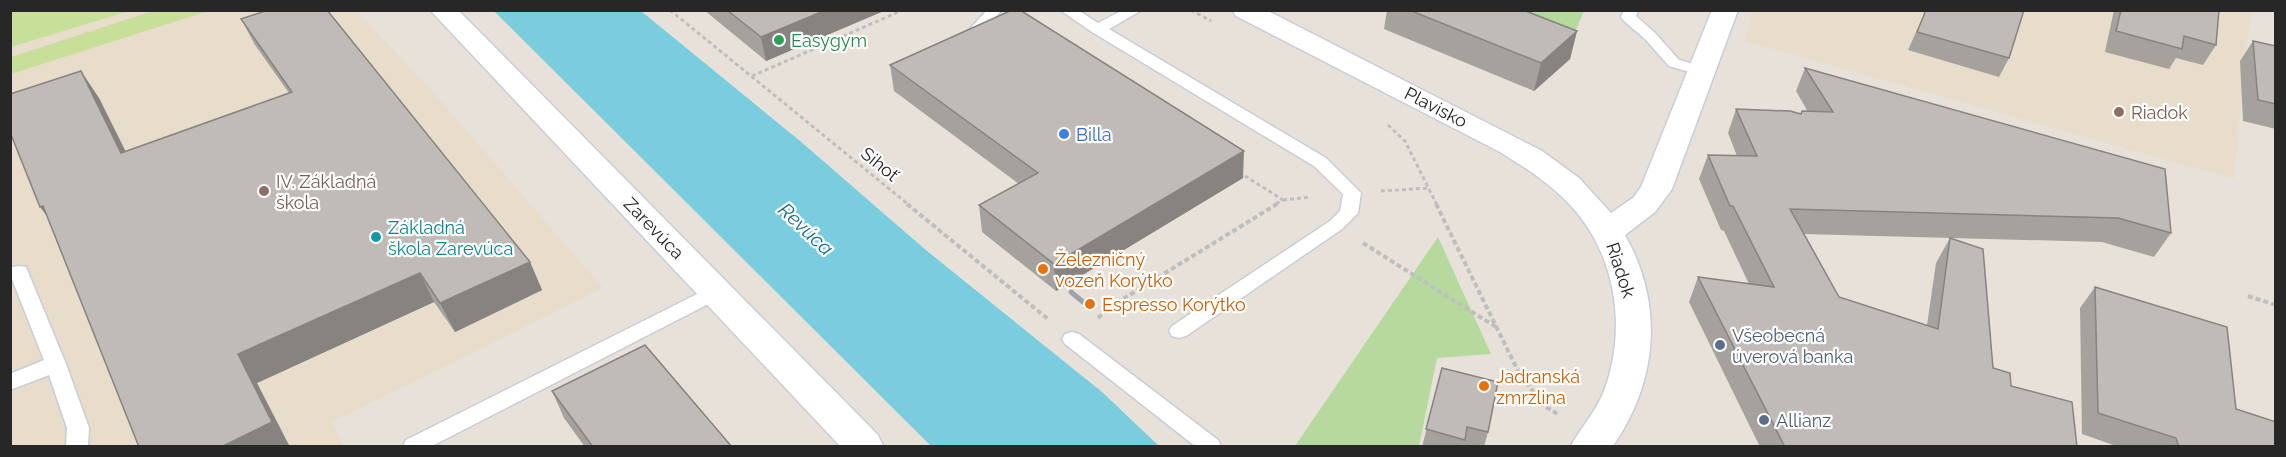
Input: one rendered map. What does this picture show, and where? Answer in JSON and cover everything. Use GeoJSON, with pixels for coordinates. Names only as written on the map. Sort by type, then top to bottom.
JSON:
{"type":"FeatureCollection","features":[{"type":"Feature","properties":{"kind":"street","name":"Zarevúca"},"geometry":{"type":"LineString","coordinates":[[443,10],[717,291],[864,447]]}},
{"type":"Feature","properties":{"kind":"street","name":"Plavisko"},"geometry":{"type":"LineString","coordinates":[[1245,10],[1467,123],[1518,152],[1549,171],[1583,200],[1608,231]]}},
{"type":"Feature","properties":{"kind":"street","name":"Riadok"},"geometry":{"type":"LineString","coordinates":[[1591,447],[1602,434],[1618,403],[1629,372],[1634,346],[1635,320],[1628,281],[1608,231],[1644,205],[1656,189],[1725,10]]}},
{"type":"Feature","properties":{"kind":"lane"},"geometry":{"type":"LineString","coordinates":[[954,55],[995,10]]}},
{"type":"Feature","properties":{"kind":"lane"},"geometry":{"type":"LineString","coordinates":[[1067,10],[1320,162],[1352,193],[1348,213],[1336,225],[1179,331]]}},
{"type":"Feature","properties":{"kind":"lane"},"geometry":{"type":"LineString","coordinates":[[1097,29],[1135,10]]}},
{"type":"Feature","properties":{"kind":"lane"},"geometry":{"type":"LineString","coordinates":[[1631,10],[1628,17],[1650,36],[1674,63],[1703,71]]}},
{"type":"Feature","properties":{"kind":"lane"},"geometry":{"type":"LineString","coordinates":[[19,272],[56,364],[78,428],[77,447]]}},
{"type":"Feature","properties":{"kind":"lane"},"geometry":{"type":"LineString","coordinates":[[414,447],[717,291]]}},
{"type":"Feature","properties":{"kind":"lane"},"geometry":{"type":"LineString","coordinates":[[1072,339],[1210,447]]}},
{"type":"Feature","properties":{"kind":"lane"},"geometry":{"type":"LineString","coordinates":[[10,382],[56,364]]}},
{"type":"Feature","properties":{"kind":"path","name":"Sihoť"},"geometry":{"type":"LineString","coordinates":[[670,10],[1072,339]]}},
{"type":"Feature","properties":{"kind":"path"},"geometry":{"type":"LineString","coordinates":[[752,76],[903,10]]}},
{"type":"Feature","properties":{"kind":"path"},"geometry":{"type":"LineString","coordinates":[[1191,10],[1218,25]]}},
{"type":"Feature","properties":{"kind":"path"},"geometry":{"type":"LineString","coordinates":[[812,44],[816,48]]}},
{"type":"Feature","properties":{"kind":"path"},"geometry":{"type":"LineString","coordinates":[[1385,123],[1405,141],[1518,371],[1543,405],[1559,415]]}},
{"type":"Feature","properties":{"kind":"path"},"geometry":{"type":"LineString","coordinates":[[1072,339],[1110,308],[1283,200],[1233,167]]}},
{"type":"Feature","properties":{"kind":"path"},"geometry":{"type":"LineString","coordinates":[[1336,225],[1497,328]]}},
{"type":"Feature","properties":{"kind":"path"},"geometry":{"type":"LineString","coordinates":[[2247,296],[2276,305]]}},
{"type":"Feature","properties":{"kind":"shaded area","name":"IV. Základná škola"},"geometry":{"type":"Polygon","coordinates":[[[10,11],[357,11],[434,93],[603,288],[332,422],[343,446],[11,446],[10,11]]]}},
{"type":"Feature","properties":{"kind":"shaded area","name":"Riadok"},"geometry":{"type":"Polygon","coordinates":[[[1753,11],[2252,11],[2246,45],[2234,179],[1745,41],[1753,11]]]}},
{"type":"Feature","properties":{"kind":"green space"},"geometry":{"type":"Polygon","coordinates":[[[11,10],[129,10],[129,11],[11,47],[11,10]]]}},
{"type":"Feature","properties":{"kind":"green space"},"geometry":{"type":"Polygon","coordinates":[[[153,11],[208,11],[11,74],[11,57],[153,11]]]}},
{"type":"Feature","properties":{"kind":"green space"},"geometry":{"type":"Polygon","coordinates":[[[1468,11],[1584,11],[1568,48],[1468,11]]]}},
{"type":"Feature","properties":{"kind":"green space"},"geometry":{"type":"Polygon","coordinates":[[[1438,237],[1491,354],[1437,358],[1419,446],[1295,446],[1438,237]]]}},
{"type":"Feature","properties":{"kind":"water","name":"Revúca"},"geometry":{"type":"Polygon","coordinates":[[[494,11],[641,11],[800,141],[927,251],[1102,392],[1159,446],[931,446],[494,11]]]}},
{"type":"Feature","properties":{"kind":"building","name":"Základná škola Zarevúca"},"geometry":{"type":"Polygon","coordinates":[[[268,10],[327,10],[530,262],[440,303],[420,273],[238,354],[272,422],[221,447],[139,447],[43,206],[40,207],[10,132],[10,94],[81,71],[121,153],[292,92],[241,19],[268,10]]]}},
{"type":"Feature","properties":{"kind":"building"},"geometry":{"type":"Polygon","coordinates":[[[727,10],[826,10],[761,37],[727,10]]]}},
{"type":"Feature","properties":{"kind":"building","name":"Billa"},"geometry":{"type":"Polygon","coordinates":[[[1012,10],[1020,10],[1244,151],[1054,264],[979,205],[1038,173],[890,65],[1012,10]]]}},
{"type":"Feature","properties":{"kind":"building"},"geometry":{"type":"Polygon","coordinates":[[[1409,10],[1523,10],[1577,31],[1541,63],[1409,10]]]}},
{"type":"Feature","properties":{"kind":"building"},"geometry":{"type":"Polygon","coordinates":[[[1926,10],[2024,10],[2009,58],[1917,32],[1926,10]]]}},
{"type":"Feature","properties":{"kind":"building"},"geometry":{"type":"Polygon","coordinates":[[[2121,10],[2219,10],[2216,45],[2184,36],[2182,49],[2116,31],[2121,10]]]}},
{"type":"Feature","properties":{"kind":"building"},"geometry":{"type":"Polygon","coordinates":[[[2253,41],[2276,46],[2276,104],[2258,100],[2253,41]]]}},
{"type":"Feature","properties":{"kind":"building"},"geometry":{"type":"Polygon","coordinates":[[[1805,68],[2165,169],[2171,233],[2118,218],[1790,209],[1839,297],[1938,329],[1950,238],[1983,249],[1993,368],[2010,373],[2011,386],[2072,402],[2077,447],[1785,447],[1698,277],[1774,287],[1733,206],[1730,206],[1708,155],[1757,156],[1736,109],[1790,111],[1801,114],[1802,111],[1833,112],[1805,68]]]}},
{"type":"Feature","properties":{"kind":"building"},"geometry":{"type":"Polygon","coordinates":[[[2095,287],[2227,327],[2236,409],[2276,422],[2276,447],[2179,447],[2176,438],[2098,413],[2095,287]]]}},
{"type":"Feature","properties":{"kind":"building"},"geometry":{"type":"Polygon","coordinates":[[[645,345],[732,447],[593,447],[552,391],[645,345]]]}},
{"type":"Feature","properties":{"kind":"building"},"geometry":{"type":"Polygon","coordinates":[[[1442,368],[1498,382],[1488,432],[1467,427],[1465,440],[1426,429],[1442,368]]]}},
{"type":"Feature","properties":{"kind":"railway"},"geometry":{"type":"LineString","coordinates":[[1071,292],[1083,302]]}},
{"type":"Feature","properties":{"kind":"place","name":"Easygym"},"geometry":{"type":"Point","coordinates":[779,40]}},
{"type":"Feature","properties":{"kind":"place","name":"Riadok"},"geometry":{"type":"Point","coordinates":[2119,112]}},
{"type":"Feature","properties":{"kind":"place","name":"Billa"},"geometry":{"type":"Point","coordinates":[1064,134]}},
{"type":"Feature","properties":{"kind":"place","name":"IV. Základná škola"},"geometry":{"type":"Point","coordinates":[264,191]}},
{"type":"Feature","properties":{"kind":"place","name":"Základná škola Zarevúca"},"geometry":{"type":"Point","coordinates":[376,237]}},
{"type":"Feature","properties":{"kind":"place","name":"Železničný vozeň Korýtko"},"geometry":{"type":"Point","coordinates":[1043,269]}},
{"type":"Feature","properties":{"kind":"place","name":"Espresso Korýtko"},"geometry":{"type":"Point","coordinates":[1090,304]}},
{"type":"Feature","properties":{"kind":"place","name":"Všeobecná úverová banka"},"geometry":{"type":"Point","coordinates":[1720,345]}},
{"type":"Feature","properties":{"kind":"place","name":"Jadranská zmrzlina"},"geometry":{"type":"Point","coordinates":[1484,386]}},
{"type":"Feature","properties":{"kind":"place","name":"Allianz"},"geometry":{"type":"Point","coordinates":[1764,420]}}]}
